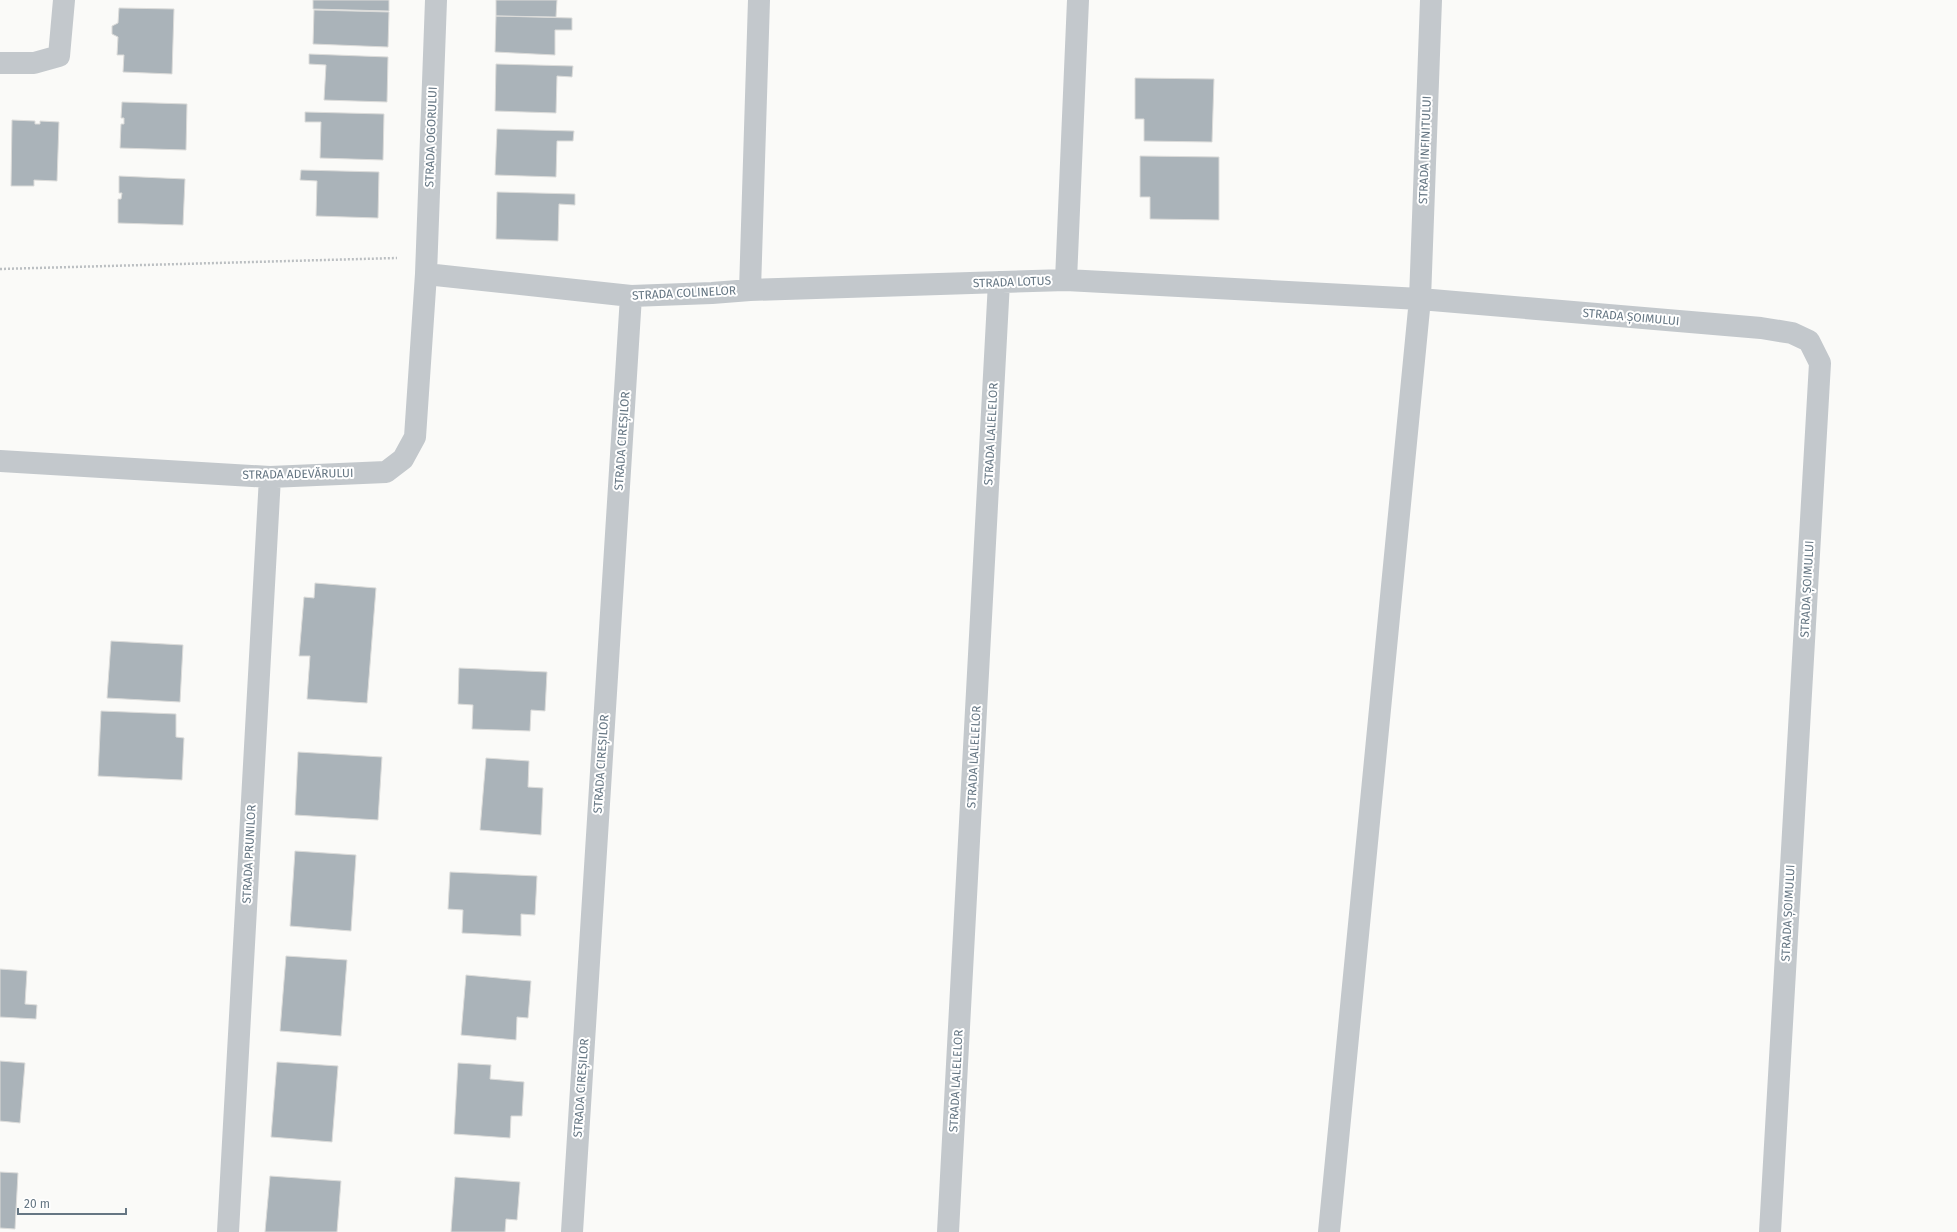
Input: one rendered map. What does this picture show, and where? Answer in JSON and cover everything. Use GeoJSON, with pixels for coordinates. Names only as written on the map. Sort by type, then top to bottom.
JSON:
{"type":"FeatureCollection","features":[{"type":"Feature","properties":{"kind":"street"},"geometry":{"type":"LineString","coordinates":[[0,63],[34,63],[59,56],[64,0]]}},
{"type":"Feature","properties":{"kind":"street","name":"STRADA OGORULUI"},"geometry":{"type":"LineString","coordinates":[[426,274],[436,0]]}},
{"type":"Feature","properties":{"kind":"street","name":"STRADA COLINELOR"},"geometry":{"type":"LineString","coordinates":[[426,274],[631,296],[750,290],[759,0]]}},
{"type":"Feature","properties":{"kind":"street","name":"STRADA LOTUS"},"geometry":{"type":"LineString","coordinates":[[750,290],[1066,280],[1078,0]]}},
{"type":"Feature","properties":{"kind":"street","name":"STRADA INFINITULUI"},"geometry":{"type":"LineString","coordinates":[[1329,1232],[1420,299],[1431,0]]}},
{"type":"Feature","properties":{"kind":"street","name":"STRADA ADEVĂRULUI"},"geometry":{"type":"LineString","coordinates":[[0,461],[270,477],[386,472],[403,459],[415,437],[426,274]]}},
{"type":"Feature","properties":{"kind":"street","name":"STRADA ȘOIMULUI"},"geometry":{"type":"LineString","coordinates":[[1066,280],[1420,299],[1761,328],[1792,333],[1809,341],[1820,363],[1770,1232]]}},
{"type":"Feature","properties":{"kind":"street","name":"STRADA LALELELOR"},"geometry":{"type":"LineString","coordinates":[[948,1232],[999,282]]}},
{"type":"Feature","properties":{"kind":"street","name":"STRADA CIREȘILOR"},"geometry":{"type":"LineString","coordinates":[[572,1232],[631,296]]}},
{"type":"Feature","properties":{"kind":"street","name":"STRADA PRUNILOR"},"geometry":{"type":"LineString","coordinates":[[228,1232],[270,477]]}},
{"type":"Feature","properties":{"kind":"path"},"geometry":{"type":"LineString","coordinates":[[0,269],[407,258],[426,274]]}},
{"type":"Feature","properties":{"kind":"building"},"geometry":{"type":"Polygon","coordinates":[[[313,0],[389,0],[389,11],[313,9],[313,0]]]}},
{"type":"Feature","properties":{"kind":"building"},"geometry":{"type":"Polygon","coordinates":[[[496,0],[557,0],[556,17],[496,16],[496,0]]]}},
{"type":"Feature","properties":{"kind":"building"},"geometry":{"type":"Polygon","coordinates":[[[119,8],[174,9],[172,74],[123,72],[124,55],[117,55],[118,37],[112,34],[112,26],[118,23],[119,8]]]}},
{"type":"Feature","properties":{"kind":"building"},"geometry":{"type":"Polygon","coordinates":[[[314,10],[389,12],[388,47],[313,44],[314,10]]]}},
{"type":"Feature","properties":{"kind":"building"},"geometry":{"type":"Polygon","coordinates":[[[496,16],[572,18],[572,30],[555,30],[555,55],[495,52],[496,16]]]}},
{"type":"Feature","properties":{"kind":"building"},"geometry":{"type":"Polygon","coordinates":[[[309,54],[388,57],[387,102],[324,100],[326,65],[309,64],[309,54]]]}},
{"type":"Feature","properties":{"kind":"building"},"geometry":{"type":"Polygon","coordinates":[[[496,64],[573,66],[572,77],[557,76],[556,113],[495,111],[496,64]]]}},
{"type":"Feature","properties":{"kind":"building"},"geometry":{"type":"Polygon","coordinates":[[[1135,78],[1214,79],[1212,142],[1144,141],[1144,119],[1135,119],[1135,78]]]}},
{"type":"Feature","properties":{"kind":"building"},"geometry":{"type":"Polygon","coordinates":[[[122,102],[187,104],[186,150],[120,148],[121,124],[124,124],[124,118],[121,118],[122,102]]]}},
{"type":"Feature","properties":{"kind":"building"},"geometry":{"type":"Polygon","coordinates":[[[305,112],[384,114],[383,160],[320,158],[321,122],[305,122],[305,112]]]}},
{"type":"Feature","properties":{"kind":"building"},"geometry":{"type":"Polygon","coordinates":[[[12,120],[35,121],[35,124],[40,124],[40,121],[59,122],[57,181],[34,180],[34,186],[11,186],[12,120]]]}},
{"type":"Feature","properties":{"kind":"building"},"geometry":{"type":"Polygon","coordinates":[[[497,129],[574,131],[573,141],[557,141],[556,177],[495,175],[497,129]]]}},
{"type":"Feature","properties":{"kind":"building"},"geometry":{"type":"Polygon","coordinates":[[[1140,156],[1219,157],[1219,220],[1150,219],[1150,197],[1140,197],[1140,156]]]}},
{"type":"Feature","properties":{"kind":"building"},"geometry":{"type":"Polygon","coordinates":[[[301,170],[379,172],[378,218],[316,216],[317,181],[300,180],[301,170]]]}},
{"type":"Feature","properties":{"kind":"building"},"geometry":{"type":"Polygon","coordinates":[[[119,176],[185,179],[183,225],[118,223],[118,199],[121,199],[122,193],[119,193],[119,176]]]}},
{"type":"Feature","properties":{"kind":"building"},"geometry":{"type":"Polygon","coordinates":[[[497,192],[575,194],[575,205],[559,204],[558,241],[496,239],[497,192]]]}},
{"type":"Feature","properties":{"kind":"building"},"geometry":{"type":"Polygon","coordinates":[[[315,583],[376,588],[367,703],[307,699],[310,656],[299,656],[304,597],[314,598],[315,583]]]}},
{"type":"Feature","properties":{"kind":"building"},"geometry":{"type":"Polygon","coordinates":[[[111,641],[183,645],[180,702],[107,698],[111,641]]]}},
{"type":"Feature","properties":{"kind":"building"},"geometry":{"type":"Polygon","coordinates":[[[459,668],[547,672],[545,711],[531,710],[530,731],[472,729],[473,705],[458,704],[459,668]]]}},
{"type":"Feature","properties":{"kind":"building"},"geometry":{"type":"Polygon","coordinates":[[[101,711],[176,714],[176,737],[184,738],[182,780],[98,776],[101,711]]]}},
{"type":"Feature","properties":{"kind":"building"},"geometry":{"type":"Polygon","coordinates":[[[298,752],[382,757],[378,820],[295,815],[298,752]]]}},
{"type":"Feature","properties":{"kind":"building"},"geometry":{"type":"Polygon","coordinates":[[[486,758],[529,761],[528,787],[543,788],[541,835],[480,830],[486,758]]]}},
{"type":"Feature","properties":{"kind":"building"},"geometry":{"type":"Polygon","coordinates":[[[295,851],[356,855],[351,931],[290,926],[295,851]]]}},
{"type":"Feature","properties":{"kind":"building"},"geometry":{"type":"Polygon","coordinates":[[[450,872],[537,876],[535,915],[521,914],[521,936],[462,933],[463,910],[448,909],[450,872]]]}},
{"type":"Feature","properties":{"kind":"building"},"geometry":{"type":"Polygon","coordinates":[[[286,956],[347,960],[341,1036],[280,1031],[286,956]]]}},
{"type":"Feature","properties":{"kind":"building"},"geometry":{"type":"Polygon","coordinates":[[[0,969],[27,971],[25,1004],[37,1005],[36,1019],[0,1017],[0,969]]]}},
{"type":"Feature","properties":{"kind":"building"},"geometry":{"type":"Polygon","coordinates":[[[466,975],[531,981],[528,1018],[517,1017],[516,1040],[461,1035],[466,975]]]}},
{"type":"Feature","properties":{"kind":"building"},"geometry":{"type":"Polygon","coordinates":[[[0,1061],[25,1063],[20,1123],[0,1121],[0,1061]]]}},
{"type":"Feature","properties":{"kind":"building"},"geometry":{"type":"Polygon","coordinates":[[[277,1062],[338,1066],[332,1142],[271,1137],[277,1062]]]}},
{"type":"Feature","properties":{"kind":"building"},"geometry":{"type":"Polygon","coordinates":[[[458,1063],[491,1065],[490,1079],[524,1082],[522,1116],[511,1116],[510,1138],[454,1134],[458,1063]]]}},
{"type":"Feature","properties":{"kind":"building"},"geometry":{"type":"Polygon","coordinates":[[[0,1172],[18,1173],[15,1229],[0,1228],[0,1172]]]}},
{"type":"Feature","properties":{"kind":"building"},"geometry":{"type":"Polygon","coordinates":[[[270,1176],[341,1181],[337,1232],[265,1232],[270,1176]]]}},
{"type":"Feature","properties":{"kind":"building"},"geometry":{"type":"Polygon","coordinates":[[[455,1177],[520,1182],[517,1220],[506,1219],[505,1232],[451,1232],[455,1177]]]}}]}
